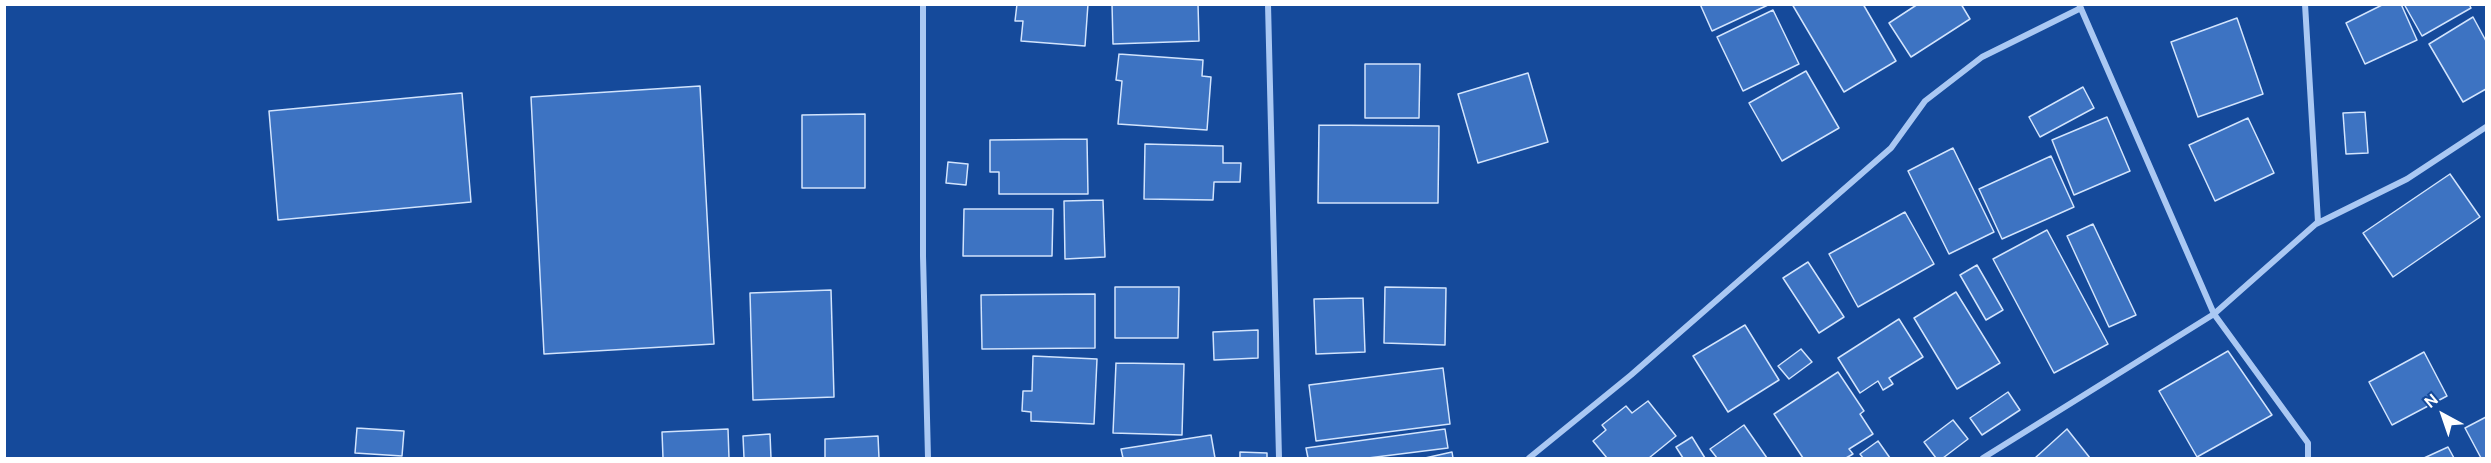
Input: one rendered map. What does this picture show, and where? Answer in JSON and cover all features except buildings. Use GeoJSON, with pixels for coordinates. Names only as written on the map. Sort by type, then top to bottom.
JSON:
{"type":"FeatureCollection","features":[{"type":"Feature","properties":{"kind":"street"},"geometry":{"type":"LineString","coordinates":[[923,4],[923,256],[928,459]]}},
{"type":"Feature","properties":{"kind":"street"},"geometry":{"type":"LineString","coordinates":[[1268,4],[1279,459]]}},
{"type":"Feature","properties":{"kind":"street"},"geometry":{"type":"LineString","coordinates":[[1983,459],[2214,314],[2318,222],[2305,4]]}},
{"type":"Feature","properties":{"kind":"street"},"geometry":{"type":"LineString","coordinates":[[1529,459],[1632,375],[1891,148],[1924,101],[1982,57],[2080,6],[2214,314],[2308,443],[2308,459]]}},
{"type":"Feature","properties":{"kind":"street"},"geometry":{"type":"LineString","coordinates":[[2313,226],[2407,179],[2487,127]]}}]}
